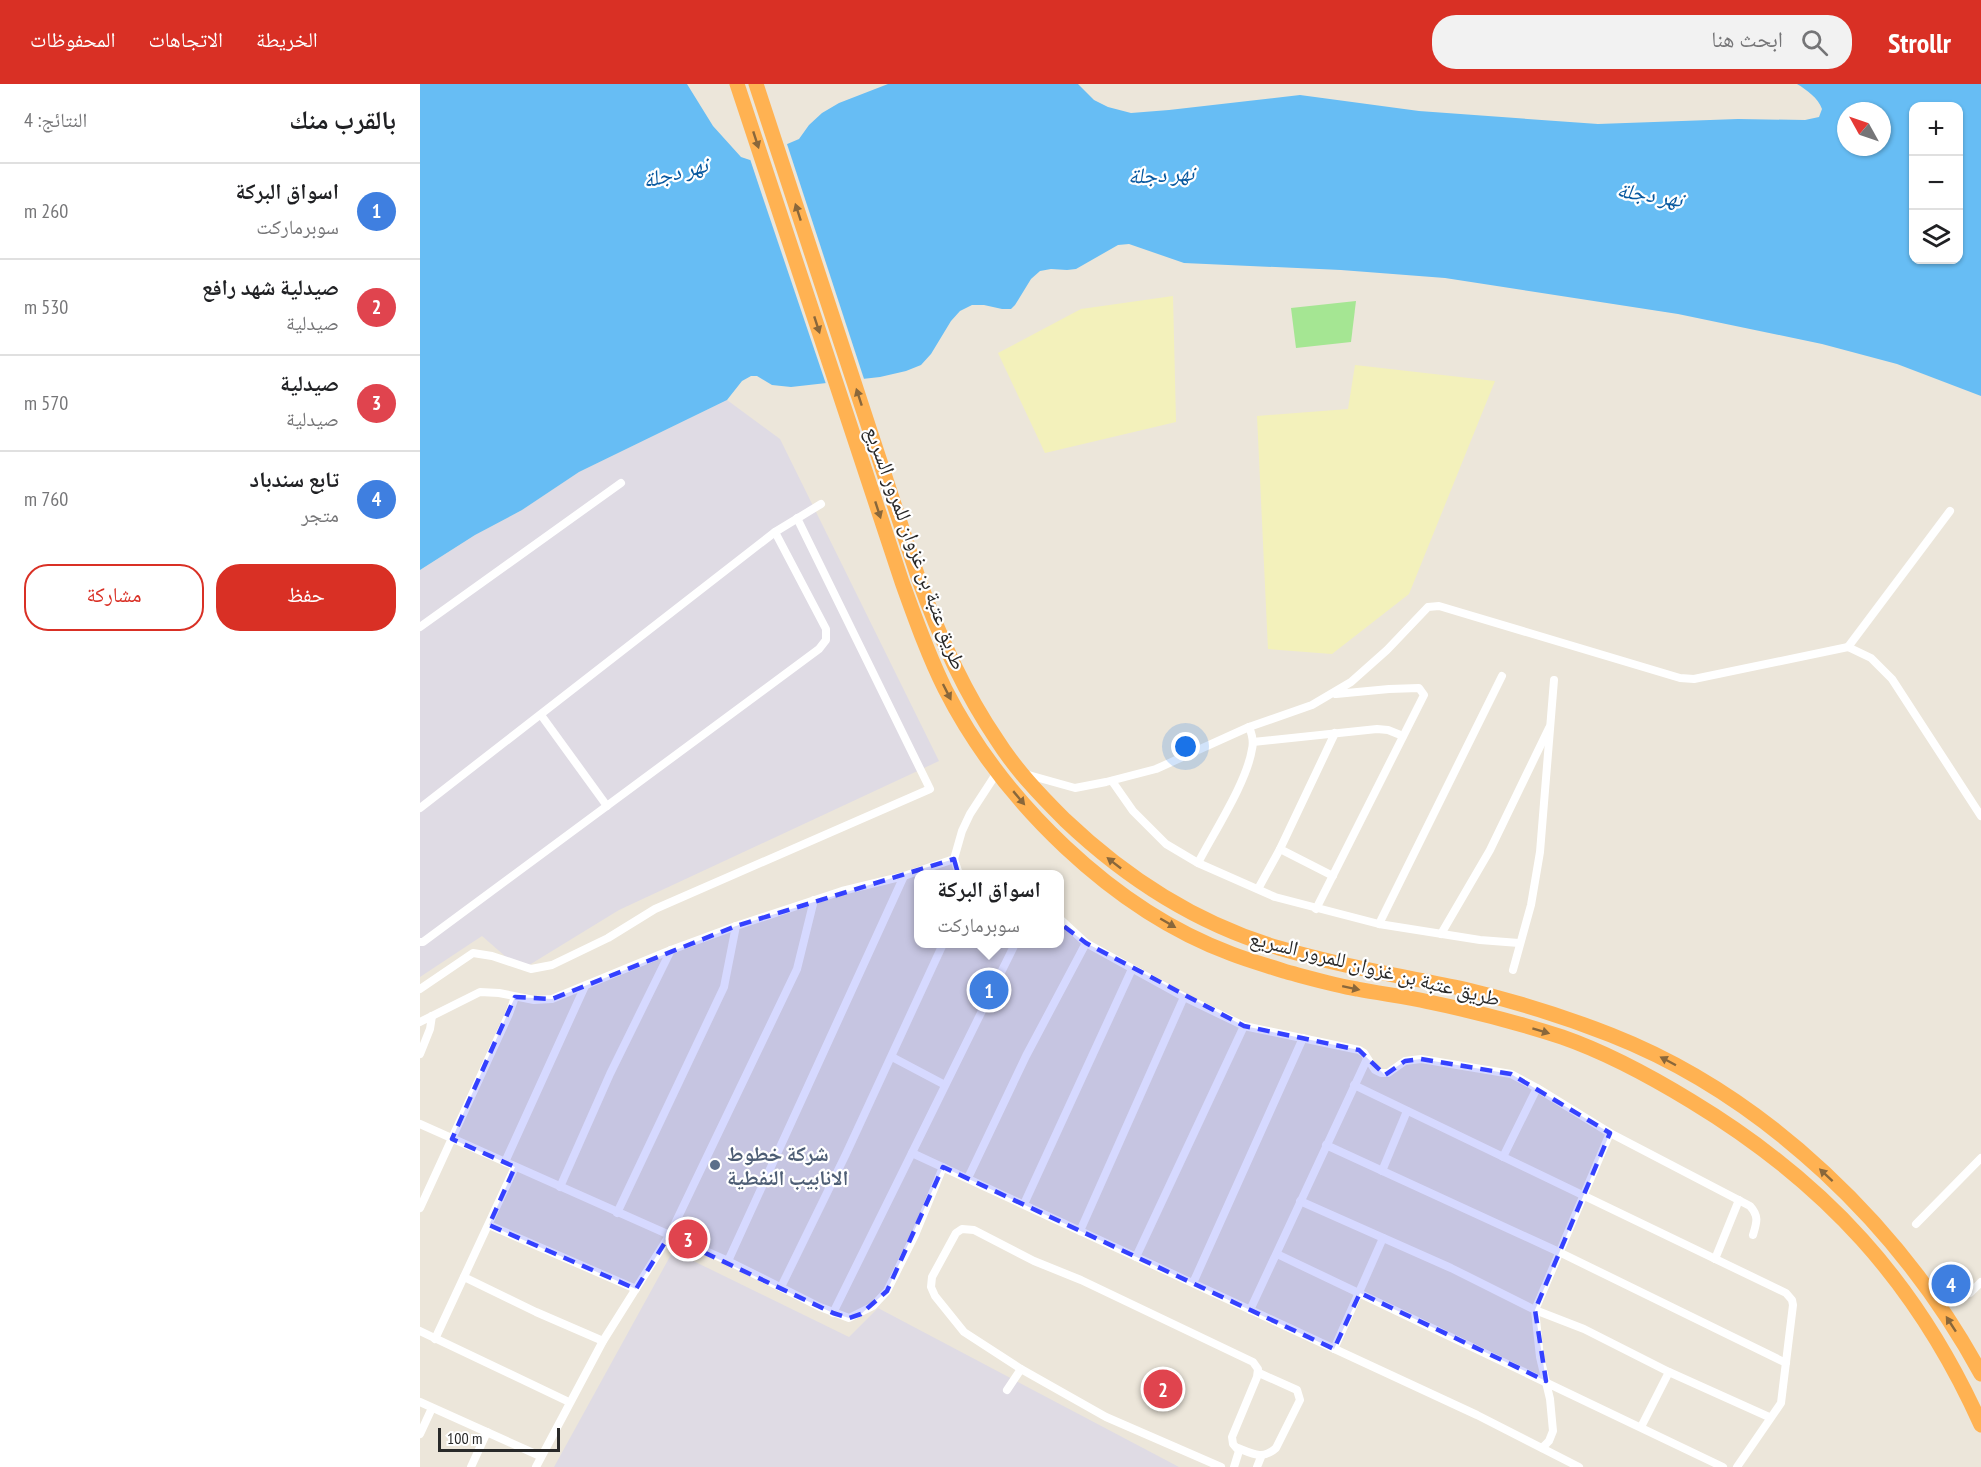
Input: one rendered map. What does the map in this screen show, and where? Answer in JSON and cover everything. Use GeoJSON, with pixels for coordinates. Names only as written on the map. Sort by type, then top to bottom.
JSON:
{"type":"FeatureCollection","features":[{"type":"Feature","properties":{"kind":"highway","name":"طريق عتبة بن غزوان للمرور السريع"},"geometry":{"type":"LineString","coordinates":[[737,84],[912,608],[944,687],[984,752],[1039,820],[1112,887],[1150,912],[1210,945],[1259,963],[1322,981],[1428,1001],[1564,1038],[1650,1076],[1731,1125],[1805,1183],[1880,1259],[1910,1297],[1937,1338],[1981,1425]]}},
{"type":"Feature","properties":{"kind":"highway","name":"طريق عتبة بن غزوان للمرور السريع"},"geometry":{"type":"LineString","coordinates":[[756,84],[937,628],[961,678],[998,742],[1021,773],[1052,806],[1113,862],[1166,899],[1214,924],[1261,942],[1317,958],[1473,992],[1559,1016],[1628,1042],[1700,1079],[1746,1109],[1789,1142],[1868,1217],[1904,1258],[1933,1298],[1958,1334],[1981,1374]]}},
{"type":"Feature","properties":{"kind":"street"},"geometry":{"type":"LineString","coordinates":[[420,627],[621,483]]}},
{"type":"Feature","properties":{"kind":"street"},"geometry":{"type":"LineString","coordinates":[[420,808],[775,532],[821,504]]}},
{"type":"Feature","properties":{"kind":"street"},"geometry":{"type":"LineString","coordinates":[[1848,647],[1950,512]]}},
{"type":"Feature","properties":{"kind":"street"},"geometry":{"type":"LineString","coordinates":[[420,989],[473,953],[492,956],[531,969],[552,965],[608,938],[655,909],[930,789],[797,518]]}},
{"type":"Feature","properties":{"kind":"street"},"geometry":{"type":"LineString","coordinates":[[420,942],[819,649],[826,640],[826,629],[775,532]]}},
{"type":"Feature","properties":{"kind":"street"},"geometry":{"type":"LineString","coordinates":[[1021,773],[1075,788],[1156,770],[1249,727],[1312,705],[1334,694],[1368,668],[1428,607],[1439,606],[1680,678],[1694,679],[1848,647],[1871,658],[1892,679],[1981,816]]}},
{"type":"Feature","properties":{"kind":"street"},"geometry":{"type":"LineString","coordinates":[[1379,924],[1502,676]]}},
{"type":"Feature","properties":{"kind":"street"},"geometry":{"type":"LineString","coordinates":[[1512,970],[1531,905],[1540,852],[1554,680]]}},
{"type":"Feature","properties":{"kind":"street"},"geometry":{"type":"LineString","coordinates":[[1316,909],[1424,695],[1419,688],[1334,694]]}},
{"type":"Feature","properties":{"kind":"street"},"geometry":{"type":"LineString","coordinates":[[541,715],[607,806]]}},
{"type":"Feature","properties":{"kind":"street"},"geometry":{"type":"LineString","coordinates":[[1441,934],[1490,850],[1551,721]]}},
{"type":"Feature","properties":{"kind":"street"},"geometry":{"type":"LineString","coordinates":[[1198,863],[1236,791],[1252,751],[1253,742],[1249,727]]}},
{"type":"Feature","properties":{"kind":"street"},"geometry":{"type":"LineString","coordinates":[[1253,742],[1377,729],[1388,730],[1403,736]]}},
{"type":"Feature","properties":{"kind":"street"},"geometry":{"type":"LineString","coordinates":[[1258,889],[1280,849],[1335,733]]}},
{"type":"Feature","properties":{"kind":"street"},"geometry":{"type":"LineString","coordinates":[[957,870],[954,859],[962,831],[970,814],[998,771]]}},
{"type":"Feature","properties":{"kind":"street"},"geometry":{"type":"LineString","coordinates":[[1112,781],[1133,811],[1151,831],[1167,844],[1198,863],[1275,897],[1379,924],[1480,940],[1519,943]]}},
{"type":"Feature","properties":{"kind":"street"},"geometry":{"type":"LineString","coordinates":[[1280,849],[1333,876]]}},
{"type":"Feature","properties":{"kind":"street"},"geometry":{"type":"LineString","coordinates":[[922,870],[954,859]]}},
{"type":"Feature","properties":{"kind":"street"},"geometry":{"type":"LineString","coordinates":[[420,1022],[480,992],[534,1000],[552,999],[671,950],[736,927],[842,891],[914,873]]}},
{"type":"Feature","properties":{"kind":"street"},"geometry":{"type":"LineString","coordinates":[[728,1261],[904,876]]}},
{"type":"Feature","properties":{"kind":"street"},"geometry":{"type":"LineString","coordinates":[[536,1467],[603,1341],[669,1236],[797,969],[814,900]]}},
{"type":"Feature","properties":{"kind":"street"},"geometry":{"type":"LineString","coordinates":[[1064,923],[1086,943],[1184,997],[1244,1026],[1359,1050],[1381,1073],[1388,1073],[1405,1061],[1421,1059],[1510,1074],[1610,1133],[1750,1206],[1756,1212],[1758,1222],[1754,1235]]}},
{"type":"Feature","properties":{"kind":"street"},"geometry":{"type":"LineString","coordinates":[[617,1213],[724,987],[736,927]]}},
{"type":"Feature","properties":{"kind":"street"},"geometry":{"type":"LineString","coordinates":[[968,1178],[1026,1056],[1086,943]]}},
{"type":"Feature","properties":{"kind":"street"},"geometry":{"type":"LineString","coordinates":[[781,1287],[892,1057],[941,948]]}},
{"type":"Feature","properties":{"kind":"street"},"geometry":{"type":"LineString","coordinates":[[833,1313],[1013,948]]}},
{"type":"Feature","properties":{"kind":"street"},"geometry":{"type":"LineString","coordinates":[[560,1187],[610,1074],[671,950]]}},
{"type":"Feature","properties":{"kind":"street"},"geometry":{"type":"LineString","coordinates":[[1024,1204],[1132,969]]}},
{"type":"Feature","properties":{"kind":"street"},"geometry":{"type":"LineString","coordinates":[[505,1162],[585,986]]}},
{"type":"Feature","properties":{"kind":"street"},"geometry":{"type":"LineString","coordinates":[[420,1208],[423,1191],[452,1139],[515,997]]}},
{"type":"Feature","properties":{"kind":"street"},"geometry":{"type":"LineString","coordinates":[[1080,1231],[1184,997]]}},
{"type":"Feature","properties":{"kind":"street"},"geometry":{"type":"LineString","coordinates":[[420,1054],[430,1029],[432,1016]]}},
{"type":"Feature","properties":{"kind":"street"},"geometry":{"type":"LineString","coordinates":[[1136,1257],[1244,1026]]}},
{"type":"Feature","properties":{"kind":"street"},"geometry":{"type":"LineString","coordinates":[[1192,1283],[1303,1038]]}},
{"type":"Feature","properties":{"kind":"street"},"geometry":{"type":"LineString","coordinates":[[892,1057],[945,1085]]}},
{"type":"Feature","properties":{"kind":"street"},"geometry":{"type":"LineString","coordinates":[[1250,1310],[1367,1059]]}},
{"type":"Feature","properties":{"kind":"street"},"geometry":{"type":"LineString","coordinates":[[1354,1085],[1786,1293],[1792,1300],[1781,1403],[1769,1417],[1737,1467]]}},
{"type":"Feature","properties":{"kind":"street"},"geometry":{"type":"LineString","coordinates":[[1503,1157],[1537,1088]]}},
{"type":"Feature","properties":{"kind":"street"},"geometry":{"type":"LineString","coordinates":[[1382,1171],[1407,1111]]}},
{"type":"Feature","properties":{"kind":"street"},"geometry":{"type":"LineString","coordinates":[[420,1124],[728,1261],[833,1313],[849,1318],[873,1306],[888,1291],[915,1235],[943,1167]]}},
{"type":"Feature","properties":{"kind":"street"},"geometry":{"type":"LineString","coordinates":[[1542,1448],[1550,1441],[1553,1431],[1550,1399],[1540,1357],[1535,1310],[1610,1133]]}},
{"type":"Feature","properties":{"kind":"street"},"geometry":{"type":"LineString","coordinates":[[1326,1145],[1559,1252],[1786,1363]]}},
{"type":"Feature","properties":{"kind":"street"},"geometry":{"type":"LineString","coordinates":[[912,1152],[1477,1415],[1580,1467]]}},
{"type":"Feature","properties":{"kind":"street"},"geometry":{"type":"LineString","coordinates":[[1916,1224],[1981,1158]]}},
{"type":"Feature","properties":{"kind":"street"},"geometry":{"type":"LineString","coordinates":[[435,1339],[515,1167]]}},
{"type":"Feature","properties":{"kind":"street"},"geometry":{"type":"LineString","coordinates":[[1715,1259],[1739,1200]]}},
{"type":"Feature","properties":{"kind":"street"},"geometry":{"type":"LineString","coordinates":[[1300,1201],[1451,1268],[1535,1310],[1584,1329],[1669,1372],[1769,1417]]}},
{"type":"Feature","properties":{"kind":"street"},"geometry":{"type":"LineString","coordinates":[[489,1225],[636,1289]]}},
{"type":"Feature","properties":{"kind":"street"},"geometry":{"type":"LineString","coordinates":[[1221,1467],[1106,1417],[1021,1369],[964,1332],[932,1292],[932,1277],[956,1233],[962,1229],[974,1230],[1034,1261],[1081,1280],[1253,1362],[1258,1373],[1232,1437],[1233,1444],[1238,1448],[1261,1457],[1270,1454],[1276,1448],[1300,1400],[1297,1390],[1258,1373]]}},
{"type":"Feature","properties":{"kind":"street"},"geometry":{"type":"LineString","coordinates":[[1334,1349],[1383,1238]]}},
{"type":"Feature","properties":{"kind":"street"},"geometry":{"type":"LineString","coordinates":[[1277,1254],[1723,1467]]}},
{"type":"Feature","properties":{"kind":"street"},"geometry":{"type":"LineString","coordinates":[[464,1277],[603,1341]]}},
{"type":"Feature","properties":{"kind":"street"},"geometry":{"type":"LineString","coordinates":[[1970,1293],[1981,1282]]}},
{"type":"Feature","properties":{"kind":"street"},"geometry":{"type":"LineString","coordinates":[[420,1331],[569,1402]]}},
{"type":"Feature","properties":{"kind":"street"},"geometry":{"type":"LineString","coordinates":[[1007,1390],[1021,1369]]}},
{"type":"Feature","properties":{"kind":"street"},"geometry":{"type":"LineString","coordinates":[[1641,1427],[1669,1372]]}},
{"type":"Feature","properties":{"kind":"street"},"geometry":{"type":"LineString","coordinates":[[420,1402],[540,1456]]}},
{"type":"Feature","properties":{"kind":"street"},"geometry":{"type":"LineString","coordinates":[[420,1434],[432,1408]]}},
{"type":"Feature","properties":{"kind":"street"},"geometry":{"type":"LineString","coordinates":[[471,1467],[487,1432]]}},
{"type":"Feature","properties":{"kind":"street"},"geometry":{"type":"LineString","coordinates":[[1234,1467],[1239,1454],[1238,1448]]}},
{"type":"Feature","properties":{"kind":"street"},"geometry":{"type":"LineString","coordinates":[[1257,1467],[1261,1457]]}},
{"type":"Feature","properties":{"kind":"highlighted area"},"geometry":{"type":"Polygon","coordinates":[[[954,859],[959,877],[1002,879],[1086,943],[1244,1026],[1359,1050],[1385,1075],[1405,1061],[1421,1059],[1511,1074],[1610,1133],[1535,1310],[1546,1381],[1360,1293],[1334,1349],[943,1167],[887,1291],[861,1314],[849,1318],[833,1313],[669,1236],[636,1289],[489,1225],[515,1167],[452,1139],[515,997],[552,999],[736,926],[954,859]]]}},
{"type":"Feature","properties":{"kind":"shaded area"},"geometry":{"type":"Polygon","coordinates":[[[727,400],[780,439],[939,761],[619,910],[521,970],[482,936],[420,977],[420,570],[475,535],[522,510],[579,472],[727,400]]]}},
{"type":"Feature","properties":{"kind":"shaded area"},"geometry":{"type":"Polygon","coordinates":[[[673,1251],[849,1337],[878,1308],[1179,1467],[554,1467],[673,1251]]]}},
{"type":"Feature","properties":{"kind":"green space"},"geometry":{"type":"Polygon","coordinates":[[[1356,301],[1351,342],[1296,348],[1291,308],[1356,301]]]}},
{"type":"Feature","properties":{"kind":"sand"},"geometry":{"type":"Polygon","coordinates":[[[1173,296],[1176,422],[1045,453],[998,353],[1081,309],[1173,296]]]}},
{"type":"Feature","properties":{"kind":"sand"},"geometry":{"type":"Polygon","coordinates":[[[1355,365],[1495,381],[1409,594],[1332,654],[1268,649],[1257,416],[1348,409],[1355,365]]]}},
{"type":"Feature","properties":{"kind":"water","name":"نهر دجلة"},"geometry":{"type":"Polygon","coordinates":[[[420,84],[687,84],[713,126],[741,157],[750,160],[799,139],[822,113],[839,103],[888,84],[1078,84],[1094,100],[1108,107],[1131,113],[1300,95],[1419,111],[1598,124],[1738,119],[1805,120],[1819,117],[1822,109],[1818,101],[1797,84],[1981,84],[1981,396],[1897,364],[1822,344],[1678,314],[1445,278],[1341,270],[1184,263],[1129,244],[1118,245],[1076,269],[1040,271],[1031,279],[1011,309],[972,305],[960,311],[951,321],[931,354],[921,365],[906,371],[880,377],[791,387],[772,385],[757,376],[751,376],[742,381],[727,400],[579,472],[522,510],[475,535],[420,570],[420,84]]]}},
{"type":"Feature","properties":{"kind":"pier"},"geometry":{"type":"Polygon","coordinates":[[[786,141],[865,382],[827,387],[749,156],[786,141]]]}},
{"type":"Feature","properties":{"kind":"place","name":"اسواق البركة"},"geometry":{"type":"Point","coordinates":[989,990]}},
{"type":"Feature","properties":{"kind":"place","name":"شركة خطوط الانابيب النفطية"},"geometry":{"type":"Point","coordinates":[715,1165]}},
{"type":"Feature","properties":{"kind":"place","name":"صيدلية"},"geometry":{"type":"Point","coordinates":[688,1239]}},
{"type":"Feature","properties":{"kind":"place","name":"تابع سندباد"},"geometry":{"type":"Point","coordinates":[1951,1284]}},
{"type":"Feature","properties":{"kind":"place","name":"صيدلية شهد رافع"},"geometry":{"type":"Point","coordinates":[1163,1389]}}]}
